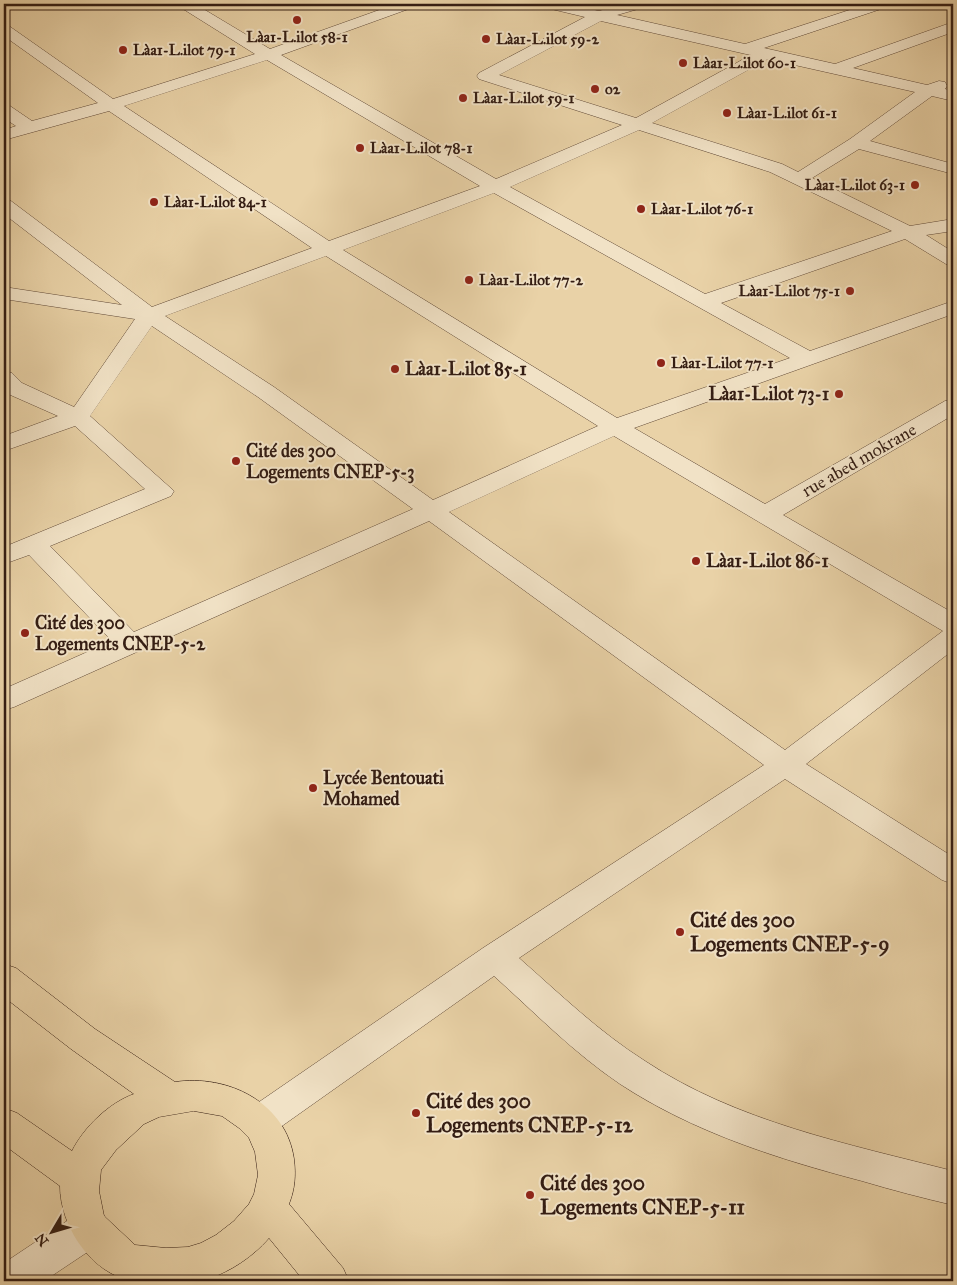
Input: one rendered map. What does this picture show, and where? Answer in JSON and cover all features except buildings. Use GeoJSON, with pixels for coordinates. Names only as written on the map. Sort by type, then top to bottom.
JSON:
{"type":"FeatureCollection","features":[{"type":"Feature","properties":{"kind":"main road"},"geometry":{"type":"LineString","coordinates":[[4,978],[83,1039],[168,1097]]}},
{"type":"Feature","properties":{"kind":"main road"},"geometry":{"type":"LineString","coordinates":[[194,1095],[218,1098],[240,1108],[259,1122],[271,1140],[277,1161],[276,1185],[268,1208],[252,1230],[231,1248],[183,1274],[146,1266],[119,1257],[90,1228],[81,1202],[80,1178],[92,1152],[111,1128],[137,1108],[168,1097],[194,1095]]}},
{"type":"Feature","properties":{"kind":"main road"},"geometry":{"type":"LineString","coordinates":[[4,1124],[80,1178]]}},
{"type":"Feature","properties":{"kind":"main road"},"geometry":{"type":"LineString","coordinates":[[268,1208],[330,1281]]}},
{"type":"Feature","properties":{"kind":"street"},"geometry":{"type":"LineString","coordinates":[[184,4],[494,187],[807,358]]}},
{"type":"Feature","properties":{"kind":"street"},"geometry":{"type":"LineString","coordinates":[[4,135],[112,105],[325,36],[410,4]]}},
{"type":"Feature","properties":{"kind":"street"},"geometry":{"type":"LineString","coordinates":[[548,4],[953,96]]}},
{"type":"Feature","properties":{"kind":"street"},"geometry":{"type":"LineString","coordinates":[[640,4],[598,16],[485,76],[776,168],[908,232],[953,260]]}},
{"type":"Feature","properties":{"kind":"street"},"geometry":{"type":"LineString","coordinates":[[746,50],[882,4]]}},
{"type":"Feature","properties":{"kind":"street"},"geometry":{"type":"LineString","coordinates":[[834,70],[953,27]]}},
{"type":"Feature","properties":{"kind":"street"},"geometry":{"type":"LineString","coordinates":[[4,28],[112,105],[326,248],[616,427],[953,625]]}},
{"type":"Feature","properties":{"kind":"street"},"geometry":{"type":"LineString","coordinates":[[4,293],[149,315],[494,187],[636,125],[765,54]]}},
{"type":"Feature","properties":{"kind":"street"},"geometry":{"type":"LineString","coordinates":[[798,179],[856,143],[928,91],[953,81]]}},
{"type":"Feature","properties":{"kind":"street"},"geometry":{"type":"LineString","coordinates":[[4,110],[29,127]]}},
{"type":"Feature","properties":{"kind":"street"},"geometry":{"type":"LineString","coordinates":[[856,143],[953,169]]}},
{"type":"Feature","properties":{"kind":"street"},"geometry":{"type":"LineString","coordinates":[[4,205],[149,315],[266,392],[785,765],[953,872]]}},
{"type":"Feature","properties":{"kind":"street"},"geometry":{"type":"LineString","coordinates":[[702,302],[908,232],[953,225]]}},
{"type":"Feature","properties":{"kind":"street"},"geometry":{"type":"LineString","coordinates":[[4,700],[616,427],[953,307]]}},
{"type":"Feature","properties":{"kind":"street"},"geometry":{"type":"LineString","coordinates":[[4,444],[78,417],[149,315]]}},
{"type":"Feature","properties":{"kind":"street"},"geometry":{"type":"LineString","coordinates":[[4,378],[14,388],[78,417],[162,491],[4,556]]}},
{"type":"Feature","properties":{"kind":"street","name":"rue abed mokrane"},"geometry":{"type":"LineString","coordinates":[[765,515],[953,406]]}},
{"type":"Feature","properties":{"kind":"street"},"geometry":{"type":"LineString","coordinates":[[34,544],[130,644]]}},
{"type":"Feature","properties":{"kind":"street"},"geometry":{"type":"LineString","coordinates":[[259,1122],[495,957],[785,765],[953,637]]}},
{"type":"Feature","properties":{"kind":"street"},"geometry":{"type":"LineString","coordinates":[[495,957],[613,1059],[654,1086],[719,1119],[823,1154],[953,1188]]}},
{"type":"Feature","properties":{"kind":"street"},"geometry":{"type":"LineString","coordinates":[[11,1281],[90,1228]]}},
{"type":"Feature","properties":{"kind":"place","name":"Làa1-L.ilot 58-1"},"geometry":{"type":"Point","coordinates":[297,20]}},
{"type":"Feature","properties":{"kind":"place","name":"Làa1-L.ilot 59-2"},"geometry":{"type":"Point","coordinates":[486,39]}},
{"type":"Feature","properties":{"kind":"place","name":"Làa1-L.ilot 79-1"},"geometry":{"type":"Point","coordinates":[123,50]}},
{"type":"Feature","properties":{"kind":"place","name":"Làa1-L.ilot 60-1"},"geometry":{"type":"Point","coordinates":[683,63]}},
{"type":"Feature","properties":{"kind":"place","name":"o2"},"geometry":{"type":"Point","coordinates":[595,89]}},
{"type":"Feature","properties":{"kind":"place","name":"Làa1-L.ilot 59-1"},"geometry":{"type":"Point","coordinates":[463,98]}},
{"type":"Feature","properties":{"kind":"place","name":"Làa1-L.ilot 61-1"},"geometry":{"type":"Point","coordinates":[727,113]}},
{"type":"Feature","properties":{"kind":"place","name":"Làa1-L.ilot 78-1"},"geometry":{"type":"Point","coordinates":[360,148]}},
{"type":"Feature","properties":{"kind":"place","name":"Làa1-L.ilot 63-1"},"geometry":{"type":"Point","coordinates":[915,185]}},
{"type":"Feature","properties":{"kind":"place","name":"Làa1-L.ilot 84-1"},"geometry":{"type":"Point","coordinates":[154,202]}},
{"type":"Feature","properties":{"kind":"place","name":"Làa1-L.ilot 76-1"},"geometry":{"type":"Point","coordinates":[641,209]}},
{"type":"Feature","properties":{"kind":"place","name":"Làa1-L.ilot 77-2"},"geometry":{"type":"Point","coordinates":[469,280]}},
{"type":"Feature","properties":{"kind":"place","name":"Làa1-L.ilot 75-1"},"geometry":{"type":"Point","coordinates":[850,291]}},
{"type":"Feature","properties":{"kind":"place","name":"Làa1-L.ilot 77-1"},"geometry":{"type":"Point","coordinates":[661,363]}},
{"type":"Feature","properties":{"kind":"place","name":"Làa1-L.ilot 85-1"},"geometry":{"type":"Point","coordinates":[395,369]}},
{"type":"Feature","properties":{"kind":"place","name":"Làa1-L.ilot 73-1"},"geometry":{"type":"Point","coordinates":[839,394]}},
{"type":"Feature","properties":{"kind":"place","name":"Cité des 300 Logements CNEP-5-3"},"geometry":{"type":"Point","coordinates":[236,461]}},
{"type":"Feature","properties":{"kind":"place","name":"Làa1-L.ilot 86-1"},"geometry":{"type":"Point","coordinates":[696,561]}},
{"type":"Feature","properties":{"kind":"place","name":"Cité des 300 Logements CNEP-5-2"},"geometry":{"type":"Point","coordinates":[25,633]}},
{"type":"Feature","properties":{"kind":"place","name":"Lycée Bentouati Mohamed"},"geometry":{"type":"Point","coordinates":[313,788]}},
{"type":"Feature","properties":{"kind":"place","name":"Cité des 300 Logements CNEP-5-9"},"geometry":{"type":"Point","coordinates":[680,932]}},
{"type":"Feature","properties":{"kind":"place","name":"Cité des 300 Logements CNEP-5-12"},"geometry":{"type":"Point","coordinates":[416,1113]}},
{"type":"Feature","properties":{"kind":"place","name":"Cité des 300 Logements CNEP-5-11"},"geometry":{"type":"Point","coordinates":[530,1195]}}]}
